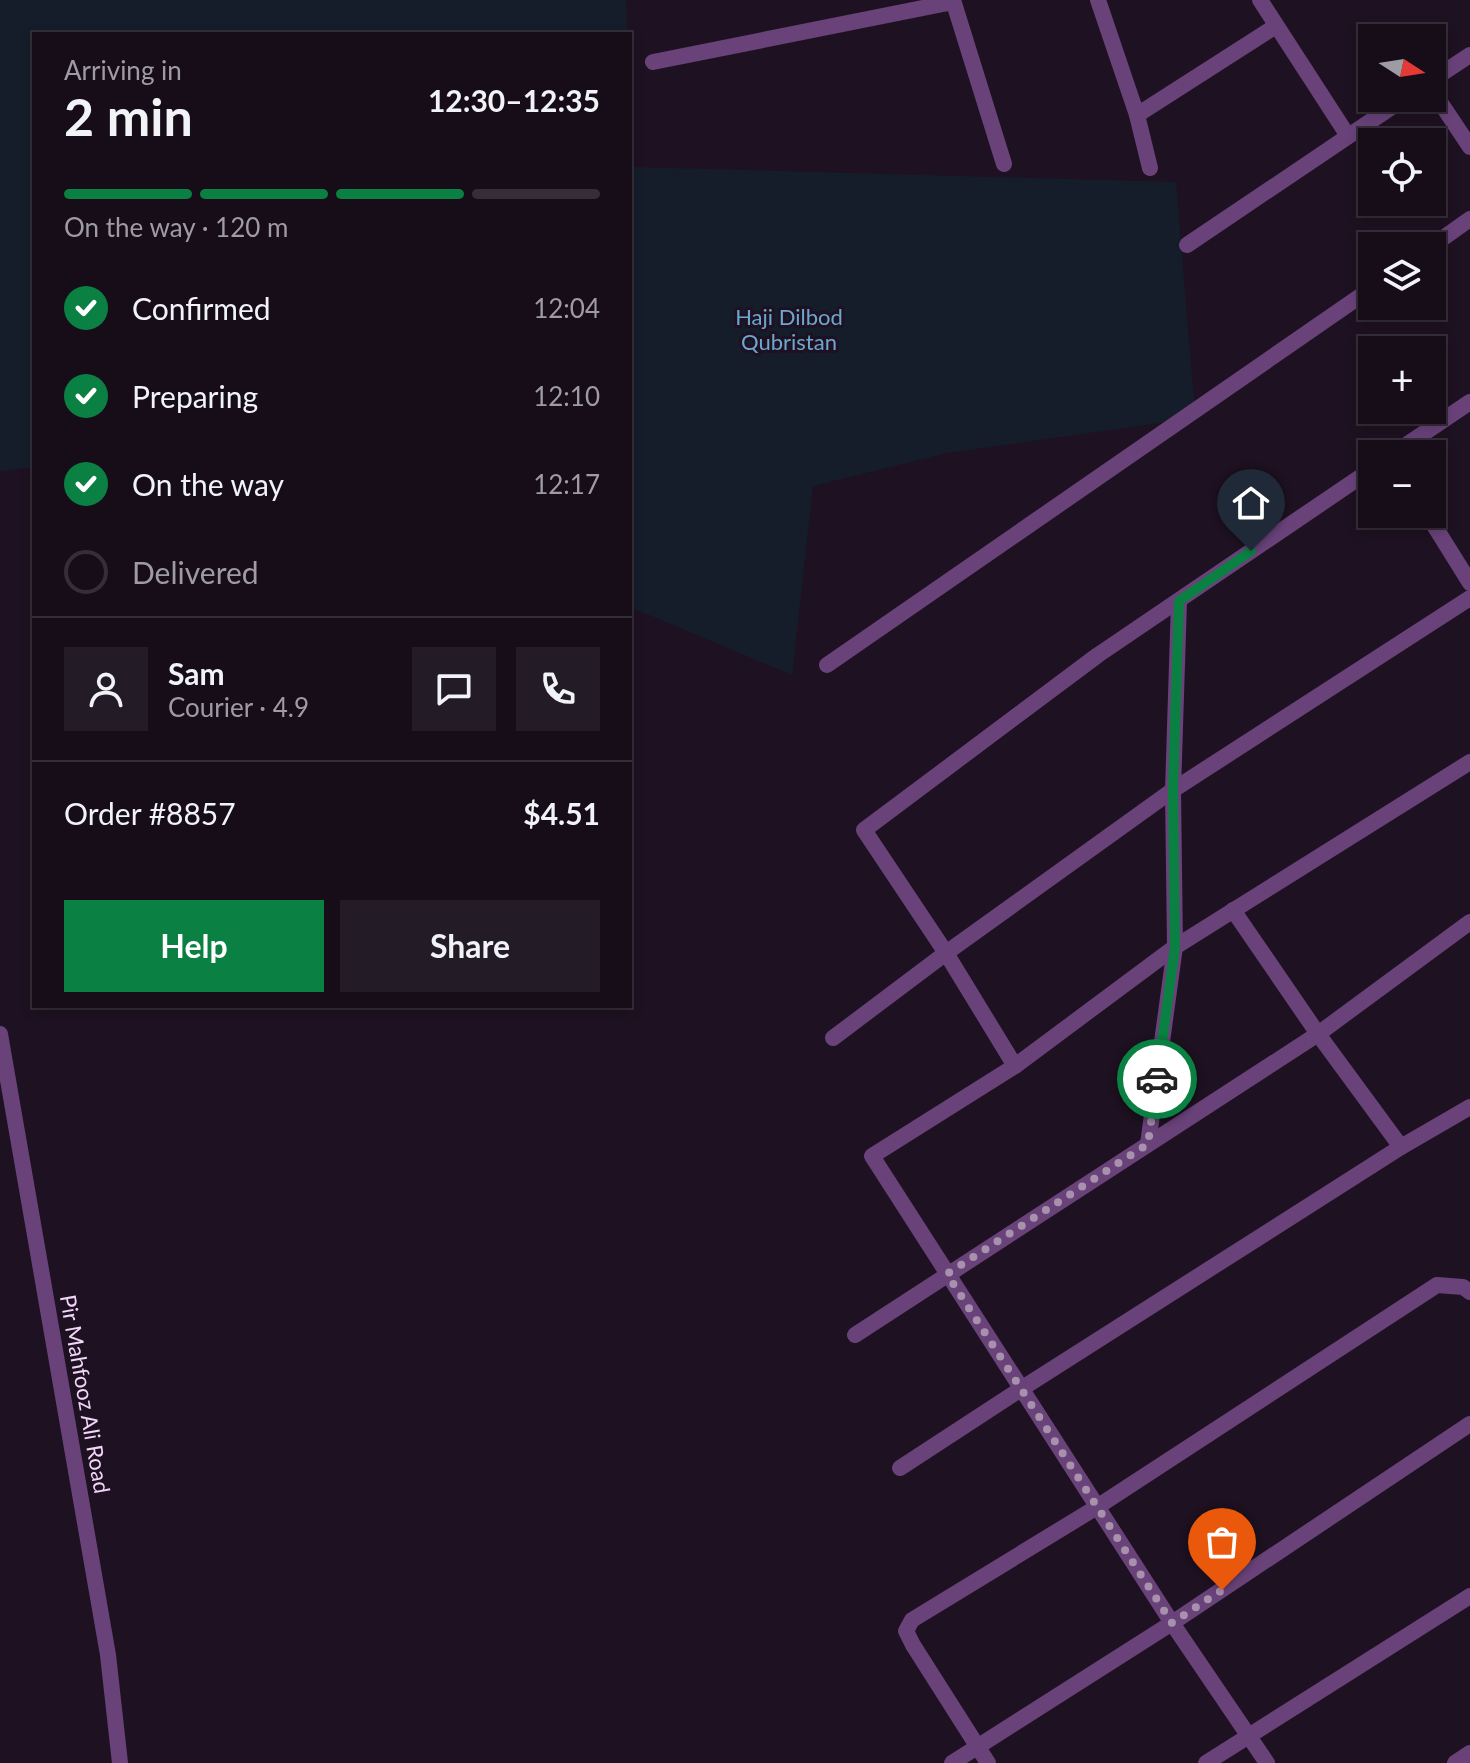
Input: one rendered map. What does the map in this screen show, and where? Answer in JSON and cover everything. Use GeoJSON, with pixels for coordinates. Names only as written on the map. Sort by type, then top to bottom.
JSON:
{"type":"FeatureCollection","features":[{"type":"Feature","properties":{"kind":"street"},"geometry":{"type":"LineString","coordinates":[[1098,0],[1137,115],[1150,168]]}},
{"type":"Feature","properties":{"kind":"street"},"geometry":{"type":"LineString","coordinates":[[1260,0],[1348,136]]}},
{"type":"Feature","properties":{"kind":"street"},"geometry":{"type":"LineString","coordinates":[[653,62],[953,1],[1004,164]]}},
{"type":"Feature","properties":{"kind":"street"},"geometry":{"type":"LineString","coordinates":[[1137,115],[1276,26]]}},
{"type":"Feature","properties":{"kind":"street"},"geometry":{"type":"LineString","coordinates":[[1446,71],[1470,55]]}},
{"type":"Feature","properties":{"kind":"street"},"geometry":{"type":"LineString","coordinates":[[1446,111],[1470,147]]}},
{"type":"Feature","properties":{"kind":"street"},"geometry":{"type":"LineString","coordinates":[[1187,245],[1384,112]]}},
{"type":"Feature","properties":{"kind":"street"},"geometry":{"type":"LineString","coordinates":[[1446,236],[1470,219]]}},
{"type":"Feature","properties":{"kind":"street"},"geometry":{"type":"LineString","coordinates":[[827,665],[1358,298]]}},
{"type":"Feature","properties":{"kind":"street"},"geometry":{"type":"LineString","coordinates":[[1414,440],[1470,402]]}},
{"type":"Feature","properties":{"kind":"street"},"geometry":{"type":"LineString","coordinates":[[1015,1066],[946,953],[864,830],[1098,655],[1358,479]]}},
{"type":"Feature","properties":{"kind":"street"},"geometry":{"type":"LineString","coordinates":[[1436,528],[1470,583]]}},
{"type":"Feature","properties":{"kind":"street"},"geometry":{"type":"LineString","coordinates":[[833,1038],[1173,790],[1470,598]]}},
{"type":"Feature","properties":{"kind":"street"},"geometry":{"type":"LineString","coordinates":[[1148,1144],[1175,947],[1173,790],[1179,601]]}},
{"type":"Feature","properties":{"kind":"street"},"geometry":{"type":"LineString","coordinates":[[1267,1763],[1172,1623],[872,1156],[1015,1066],[1175,947],[1470,762]]}},
{"type":"Feature","properties":{"kind":"street"},"geometry":{"type":"LineString","coordinates":[[1233,910],[1401,1147]]}},
{"type":"Feature","properties":{"kind":"street"},"geometry":{"type":"LineString","coordinates":[[855,1335],[1318,1034],[1470,922]]}},
{"type":"Feature","properties":{"kind":"street","name":"Pir Mahfooz Ali Road"},"geometry":{"type":"LineString","coordinates":[[0,1034],[108,1655],[120,1763]]}},
{"type":"Feature","properties":{"kind":"street"},"geometry":{"type":"LineString","coordinates":[[900,1468],[1401,1147],[1470,1107]]}},
{"type":"Feature","properties":{"kind":"street"},"geometry":{"type":"LineString","coordinates":[[988,1763],[913,1645],[906,1631],[912,1620],[1097,1507],[1437,1285],[1463,1287],[1470,1292]]}},
{"type":"Feature","properties":{"kind":"street"},"geometry":{"type":"LineString","coordinates":[[952,1763],[1172,1623],[1470,1424]]}},
{"type":"Feature","properties":{"kind":"street"},"geometry":{"type":"LineString","coordinates":[[1206,1763],[1470,1596]]}},
{"type":"Feature","properties":{"kind":"street"},"geometry":{"type":"LineString","coordinates":[[1455,1763],[1470,1753]]}},
{"type":"Feature","properties":{"kind":"green space"},"geometry":{"type":"Polygon","coordinates":[[[0,0],[626,0],[628,32],[32,32],[32,467],[0,471],[0,0]]]}},
{"type":"Feature","properties":{"kind":"green space","name":"Haji Dilbod Qubristan"},"geometry":{"type":"Polygon","coordinates":[[[632,130],[633,167],[1176,182],[1194,401],[1174,421],[947,453],[813,486],[792,675],[632,608],[632,130]]]}},
{"type":"Feature","properties":{"kind":"way so far"},"geometry":{"type":"LineString","coordinates":[[1157,1079],[1148,1144],[947,1274],[1172,1623],[1222,1590]]}},
{"type":"Feature","properties":{"kind":"route"},"geometry":{"type":"LineString","coordinates":[[1157,1079],[1175,947],[1173,790],[1179,601],[1251,551]]}}]}
